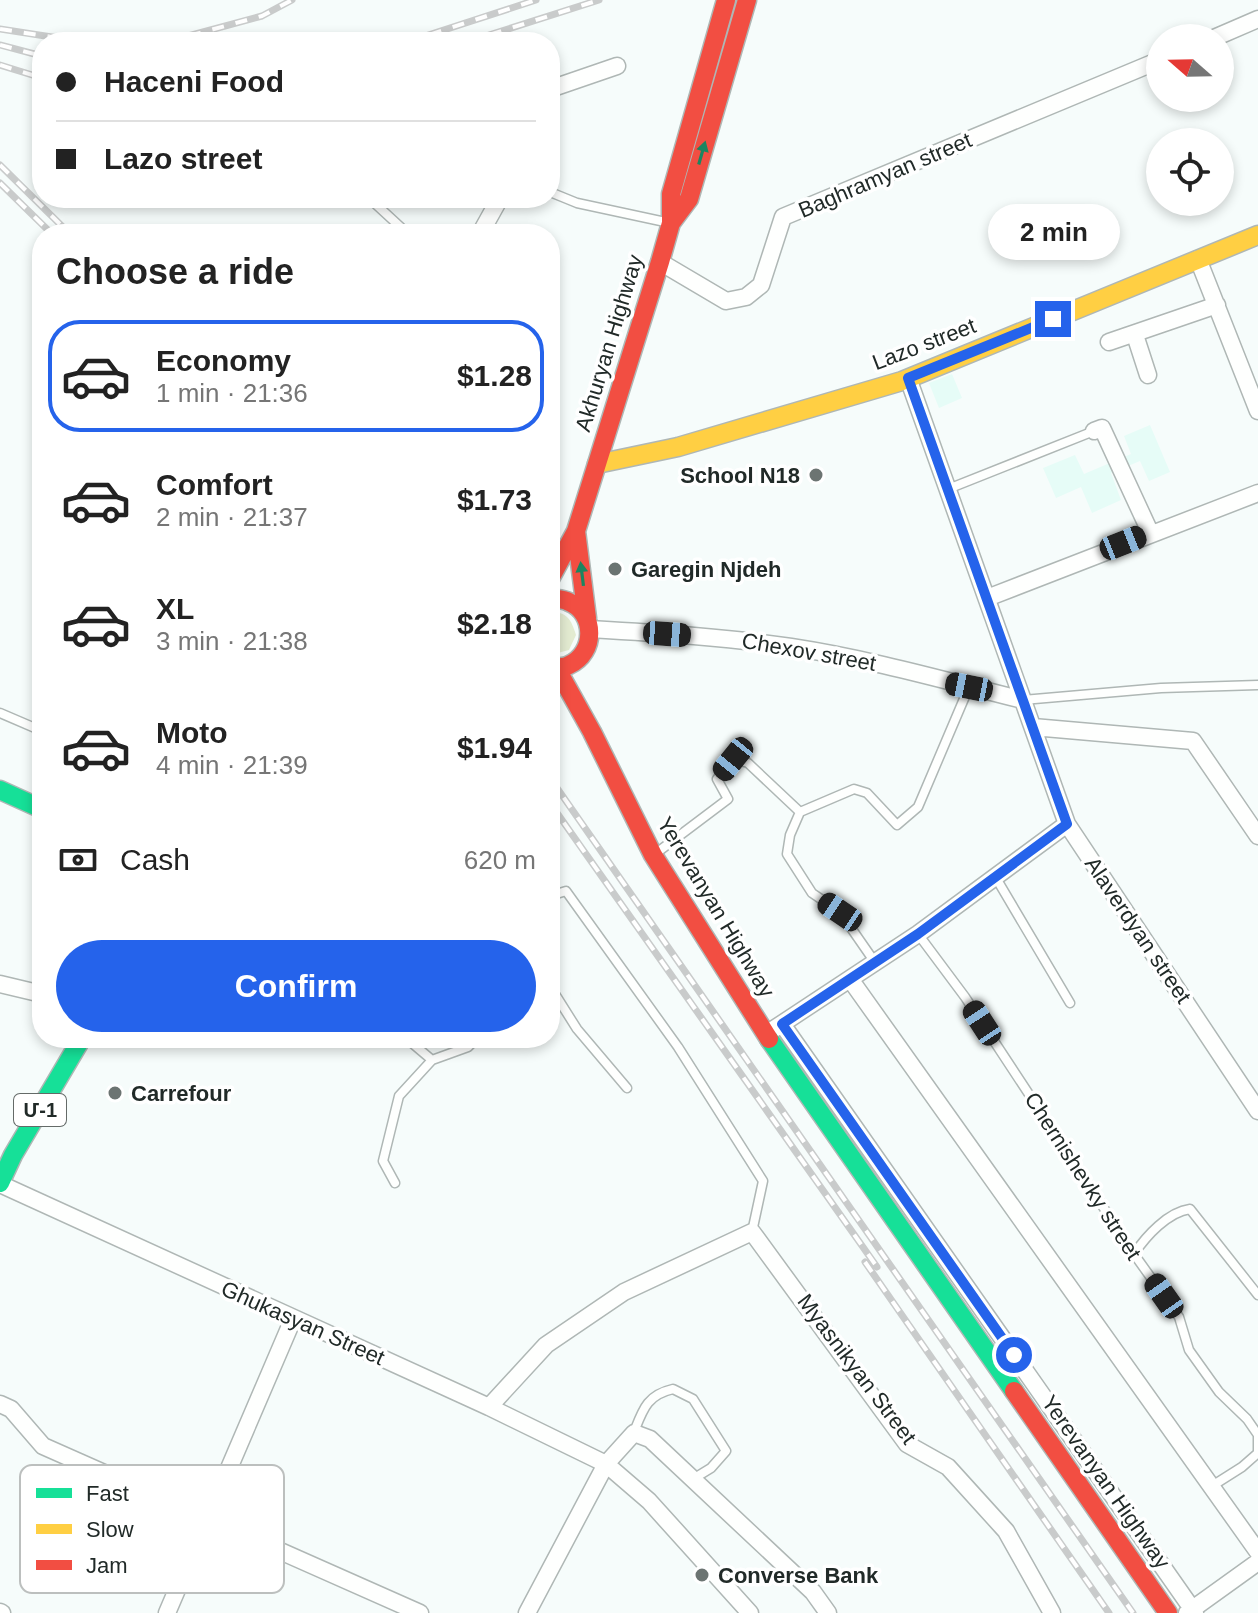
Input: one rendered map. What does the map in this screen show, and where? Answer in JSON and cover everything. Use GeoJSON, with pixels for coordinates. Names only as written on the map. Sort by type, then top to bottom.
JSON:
{"type":"FeatureCollection","features":[{"type":"Feature","properties":{"kind":"main road","name":"Akhuryan Highway"},"geometry":{"type":"LineString","coordinates":[[589,629],[576,531],[660,262],[671,223],[671,194],[726,0]]}},
{"type":"Feature","properties":{"kind":"main road","name":"Akhuryan Highway"},"geometry":{"type":"LineString","coordinates":[[671,223],[689,199],[747,0]]}},
{"type":"Feature","properties":{"kind":"main road","name":"Lazo street"},"geometry":{"type":"LineString","coordinates":[[597,464],[678,447],[908,378],[1258,235]]}},
{"type":"Feature","properties":{"kind":"main road"},"geometry":{"type":"LineString","coordinates":[[560,561],[576,531]]}},
{"type":"Feature","properties":{"kind":"main road"},"geometry":{"type":"LineString","coordinates":[[560,599],[571,601],[580,608],[589,629],[578,660],[560,666]]}},
{"type":"Feature","properties":{"kind":"main road","name":"Yerevanyan Highway"},"geometry":{"type":"LineString","coordinates":[[589,629],[592,732]]}},
{"type":"Feature","properties":{"kind":"main road","name":"Yerevanyan Highway"},"geometry":{"type":"LineString","coordinates":[[560,679],[592,732],[653,855],[1168,1613]]}},
{"type":"Feature","properties":{"kind":"main road"},"geometry":{"type":"LineString","coordinates":[[560,709],[592,732]]}},
{"type":"Feature","properties":{"kind":"main road"},"geometry":{"type":"LineString","coordinates":[[0,790],[32,804]]}},
{"type":"Feature","properties":{"kind":"main road","name":"Մ-1"},"geometry":{"type":"LineString","coordinates":[[0,1184],[13,1155],[76,1048]]}},
{"type":"Feature","properties":{"kind":"street"},"geometry":{"type":"LineString","coordinates":[[1234,29],[1258,19]]}},
{"type":"Feature","properties":{"kind":"street"},"geometry":{"type":"LineString","coordinates":[[560,86],[617,66]]}},
{"type":"Feature","properties":{"kind":"street","name":"Baghramyan street"},"geometry":{"type":"LineString","coordinates":[[660,262],[726,301],[746,297],[761,285],[783,217],[1146,66]]}},
{"type":"Feature","properties":{"kind":"street"},"geometry":{"type":"LineString","coordinates":[[1198,259],[1258,411]]}},
{"type":"Feature","properties":{"kind":"street"},"geometry":{"type":"LineString","coordinates":[[1109,342],[1217,305]]}},
{"type":"Feature","properties":{"kind":"street"},"geometry":{"type":"LineString","coordinates":[[1135,335],[1148,375]]}},
{"type":"Feature","properties":{"kind":"street","name":"Alaverdyan street"},"geometry":{"type":"LineString","coordinates":[[908,378],[1067,824],[1258,1111]]}},
{"type":"Feature","properties":{"kind":"street"},"geometry":{"type":"LineString","coordinates":[[1094,431],[1102,428],[1150,532]]}},
{"type":"Feature","properties":{"kind":"street"},"geometry":{"type":"LineString","coordinates":[[987,598],[1150,532],[1258,493]]}},
{"type":"Feature","properties":{"kind":"street","name":"Chexov street"},"geometry":{"type":"LineString","coordinates":[[589,629],[718,637],[794,648],[888,666],[1023,700]]}},
{"type":"Feature","properties":{"kind":"street"},"geometry":{"type":"LineString","coordinates":[[1033,727],[1193,741],[1258,836]]}},
{"type":"Feature","properties":{"kind":"street"},"geometry":{"type":"LineString","coordinates":[[1067,824],[918,934],[773,1029],[1191,1612],[1258,1562]]}},
{"type":"Feature","properties":{"kind":"street"},"geometry":{"type":"LineString","coordinates":[[850,979],[1258,1552]]}},
{"type":"Feature","properties":{"kind":"street"},"geometry":{"type":"LineString","coordinates":[[0,984],[32,992]]}},
{"type":"Feature","properties":{"kind":"street","name":"Ghukasyan Street"},"geometry":{"type":"LineString","coordinates":[[0,1184],[489,1407],[606,1464],[649,1501],[750,1613]]}},
{"type":"Feature","properties":{"kind":"street"},"geometry":{"type":"LineString","coordinates":[[489,1407],[546,1345],[624,1292],[752,1232]]}},
{"type":"Feature","properties":{"kind":"street","name":"Myasnikyan Street"},"geometry":{"type":"LineString","coordinates":[[752,1232],[907,1444],[948,1467],[1006,1531],[1052,1613]]}},
{"type":"Feature","properties":{"kind":"street"},"geometry":{"type":"LineString","coordinates":[[232,1465],[293,1319]]}},
{"type":"Feature","properties":{"kind":"street"},"geometry":{"type":"LineString","coordinates":[[0,1404],[11,1409],[43,1446],[85,1465]]}},
{"type":"Feature","properties":{"kind":"street"},"geometry":{"type":"LineString","coordinates":[[527,1613],[606,1464],[634,1433],[650,1439],[813,1592],[828,1613]]}},
{"type":"Feature","properties":{"kind":"street"},"geometry":{"type":"LineString","coordinates":[[284,1554],[420,1613]]}},
{"type":"Feature","properties":{"kind":"street"},"geometry":{"type":"LineString","coordinates":[[167,1613],[176,1593]]}},
{"type":"Feature","properties":{"kind":"lane"},"geometry":{"type":"LineString","coordinates":[[560,196],[577,203],[671,223]]}},
{"type":"Feature","properties":{"kind":"lane"},"geometry":{"type":"LineString","coordinates":[[380,208],[397,224]]}},
{"type":"Feature","properties":{"kind":"lane"},"geometry":{"type":"LineString","coordinates":[[948,489],[1094,431]]}},
{"type":"Feature","properties":{"kind":"lane"},"geometry":{"type":"LineString","coordinates":[[1023,700],[1161,688],[1258,685]]}},
{"type":"Feature","properties":{"kind":"lane"},"geometry":{"type":"LineString","coordinates":[[874,961],[840,912],[812,893],[787,854],[790,835],[800,812],[854,789],[867,793],[897,825],[918,807],[969,687]]}},
{"type":"Feature","properties":{"kind":"lane"},"geometry":{"type":"LineString","coordinates":[[0,713],[32,727]]}},
{"type":"Feature","properties":{"kind":"lane"},"geometry":{"type":"LineString","coordinates":[[653,855],[728,799],[717,779],[733,759],[748,763],[800,812]]}},
{"type":"Feature","properties":{"kind":"lane"},"geometry":{"type":"LineString","coordinates":[[995,877],[1070,1003]]}},
{"type":"Feature","properties":{"kind":"lane"},"geometry":{"type":"LineString","coordinates":[[560,893],[566,891],[678,1047],[763,1181],[752,1232]]}},
{"type":"Feature","properties":{"kind":"lane","name":"Chernishevky street"},"geometry":{"type":"LineString","coordinates":[[918,934],[965,997],[1179,1317],[1189,1350],[1219,1392],[1247,1419],[1258,1435],[1258,1453],[1211,1486]]}},
{"type":"Feature","properties":{"kind":"lane"},"geometry":{"type":"LineString","coordinates":[[560,1002],[577,1029],[627,1088]]}},
{"type":"Feature","properties":{"kind":"lane"},"geometry":{"type":"LineString","coordinates":[[418,1048],[432,1060]]}},
{"type":"Feature","properties":{"kind":"lane"},"geometry":{"type":"LineString","coordinates":[[395,1183],[383,1161],[399,1096],[432,1060],[465,1048]]}},
{"type":"Feature","properties":{"kind":"lane"},"geometry":{"type":"LineString","coordinates":[[1134,1254],[1145,1237],[1181,1210],[1190,1209],[1258,1295]]}},
{"type":"Feature","properties":{"kind":"lane"},"geometry":{"type":"LineString","coordinates":[[634,1433],[644,1407],[658,1392],[673,1389],[693,1399],[726,1451],[711,1468],[692,1479]]}},
{"type":"Feature","properties":{"kind":"shaded area"},"geometry":{"type":"Polygon","coordinates":[[[952,374],[962,398],[939,408],[929,383],[952,374]]]}},
{"type":"Feature","properties":{"kind":"shaded area"},"geometry":{"type":"Polygon","coordinates":[[[1150,425],[1170,472],[1149,481],[1140,461],[1111,473],[1121,500],[1092,513],[1081,487],[1056,498],[1043,468],[1075,455],[1084,474],[1131,454],[1124,436],[1150,425]]]}},
{"type":"Feature","properties":{"kind":"green space"},"geometry":{"type":"Polygon","coordinates":[[[560,613],[568,618],[576,635],[569,650],[560,652],[560,613]]]}},
{"type":"Feature","properties":{"kind":"railway"},"geometry":{"type":"LineString","coordinates":[[203,32],[262,16],[292,0]]}},
{"type":"Feature","properties":{"kind":"railway"},"geometry":{"type":"LineString","coordinates":[[438,32],[536,0]]}},
{"type":"Feature","properties":{"kind":"railway"},"geometry":{"type":"LineString","coordinates":[[498,32],[599,0]]}},
{"type":"Feature","properties":{"kind":"railway"},"geometry":{"type":"LineString","coordinates":[[0,29],[32,34]]}},
{"type":"Feature","properties":{"kind":"railway"},"geometry":{"type":"LineString","coordinates":[[0,45],[32,53]]}},
{"type":"Feature","properties":{"kind":"railway"},"geometry":{"type":"LineString","coordinates":[[0,65],[32,75]]}},
{"type":"Feature","properties":{"kind":"railway"},"geometry":{"type":"LineString","coordinates":[[0,165],[32,197]]}},
{"type":"Feature","properties":{"kind":"railway"},"geometry":{"type":"LineString","coordinates":[[0,183],[42,224]]}},
{"type":"Feature","properties":{"kind":"railway"},"geometry":{"type":"LineString","coordinates":[[44,208],[60,224]]}},
{"type":"Feature","properties":{"kind":"railway"},"geometry":{"type":"LineString","coordinates":[[560,792],[1133,1613]]}},
{"type":"Feature","properties":{"kind":"railway"},"geometry":{"type":"LineString","coordinates":[[560,817],[877,1267]]}},
{"type":"Feature","properties":{"kind":"railway"},"geometry":{"type":"LineString","coordinates":[[865,1262],[1109,1613]]}},
{"type":"Feature","properties":{"kind":"traffic: fast"},"geometry":{"type":"LineString","coordinates":[[0,790],[32,804]]}},
{"type":"Feature","properties":{"kind":"traffic: fast"},"geometry":{"type":"LineString","coordinates":[[769,1039],[1014,1391]]}},
{"type":"Feature","properties":{"kind":"traffic: fast"},"geometry":{"type":"LineString","coordinates":[[0,1183],[13,1155],[76,1048]]}},
{"type":"Feature","properties":{"kind":"traffic: slow"},"geometry":{"type":"LineString","coordinates":[[597,464],[678,447],[902,381],[1258,235]]}},
{"type":"Feature","properties":{"kind":"traffic: jam"},"geometry":{"type":"LineString","coordinates":[[587,618],[576,531],[660,262],[671,223],[671,194],[726,0]]}},
{"type":"Feature","properties":{"kind":"traffic: jam"},"geometry":{"type":"LineString","coordinates":[[671,223],[689,199],[747,0]]}},
{"type":"Feature","properties":{"kind":"traffic: jam"},"geometry":{"type":"LineString","coordinates":[[560,561],[576,531]]}},
{"type":"Feature","properties":{"kind":"traffic: jam"},"geometry":{"type":"LineString","coordinates":[[560,599],[578,607],[588,624],[589,633],[588,643],[578,659],[560,667]]}},
{"type":"Feature","properties":{"kind":"traffic: jam"},"geometry":{"type":"LineString","coordinates":[[560,674],[653,855],[769,1039]]}},
{"type":"Feature","properties":{"kind":"traffic: jam"},"geometry":{"type":"LineString","coordinates":[[1014,1391],[1168,1613]]}},
{"type":"Feature","properties":{"kind":"place","name":"School N18"},"geometry":{"type":"Point","coordinates":[816,475]}},
{"type":"Feature","properties":{"kind":"place","name":"Garegin Njdeh"},"geometry":{"type":"Point","coordinates":[615,569]}},
{"type":"Feature","properties":{"kind":"place","name":"Carrefour"},"geometry":{"type":"Point","coordinates":[115,1093]}},
{"type":"Feature","properties":{"kind":"place","name":"Converse Bank"},"geometry":{"type":"Point","coordinates":[702,1575]}},
{"type":"Feature","properties":{"kind":"route"},"geometry":{"type":"LineString","coordinates":[[1014,1355],[782,1024],[918,934],[1067,824],[908,378],[1053,319]]}}]}
